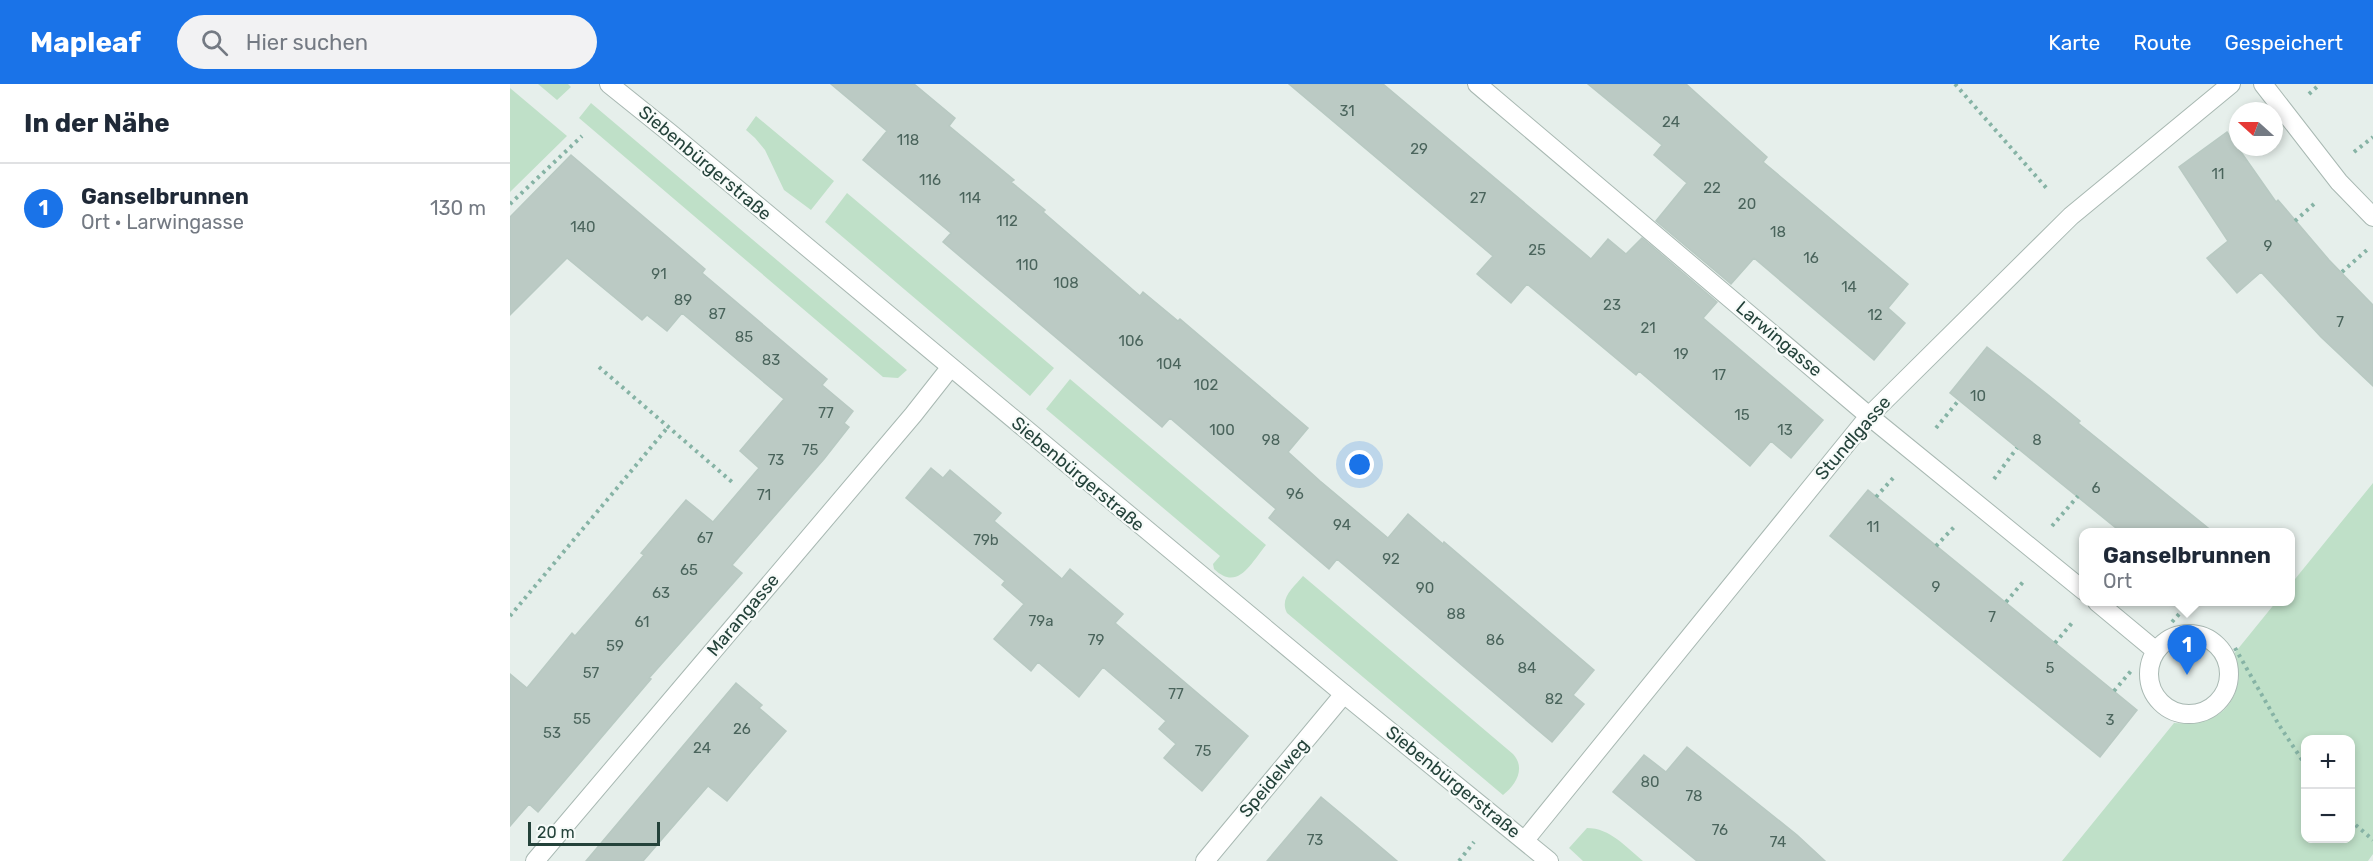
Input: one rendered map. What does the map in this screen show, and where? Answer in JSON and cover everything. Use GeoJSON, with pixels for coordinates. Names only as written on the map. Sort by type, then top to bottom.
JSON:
{"type":"FeatureCollection","features":[{"type":"Feature","properties":{"kind":"street","name":"Siebenbürgerstraße"},"geometry":{"type":"LineString","coordinates":[[609,84],[1344,694],[1549,861]]}},
{"type":"Feature","properties":{"kind":"street","name":"Larwingasse"},"geometry":{"type":"LineString","coordinates":[[1477,84],[1869,416],[2079,587]]}},
{"type":"Feature","properties":{"kind":"street","name":"Stundlgasse"},"geometry":{"type":"LineString","coordinates":[[1525,840],[1869,416],[2071,216],[2231,84]]}},
{"type":"Feature","properties":{"kind":"street"},"geometry":{"type":"LineString","coordinates":[[2263,84],[2339,182],[2373,217]]}},
{"type":"Feature","properties":{"kind":"street","name":"Marangasse"},"geometry":{"type":"LineString","coordinates":[[535,861],[913,415],[950,368]]}},
{"type":"Feature","properties":{"kind":"street"},"geometry":{"type":"LineString","coordinates":[[2102,606],[2156,651]]}},
{"type":"Feature","properties":{"kind":"street"},"geometry":{"type":"LineString","coordinates":[[2183,634],[2197,634],[2209,639],[2219,647],[2226,659],[2229,672],[2228,685],[2222,697],[2213,707],[2201,713],[2181,714],[2163,706],[2149,684],[2148,670],[2156,651],[2170,638],[2183,634]]}},
{"type":"Feature","properties":{"kind":"street","name":"Speidelweg"},"geometry":{"type":"LineString","coordinates":[[1205,861],[1344,694]]}},
{"type":"Feature","properties":{"kind":"path"},"geometry":{"type":"LineString","coordinates":[[1955,84],[2071,216]]}},
{"type":"Feature","properties":{"kind":"path"},"geometry":{"type":"LineString","coordinates":[[510,204],[582,136]]}},
{"type":"Feature","properties":{"kind":"path"},"geometry":{"type":"LineString","coordinates":[[2342,272],[2373,244]]}},
{"type":"Feature","properties":{"kind":"path"},"geometry":{"type":"LineString","coordinates":[[599,367],[732,482]]}},
{"type":"Feature","properties":{"kind":"path"},"geometry":{"type":"LineString","coordinates":[[510,616],[668,427]]}},
{"type":"Feature","properties":{"kind":"path"},"geometry":{"type":"LineString","coordinates":[[2235,648],[2278,725],[2301,759]]}},
{"type":"Feature","properties":{"kind":"path"},"geometry":{"type":"LineString","coordinates":[[2355,824],[2373,840]]}},
{"type":"Feature","properties":{"kind":"green space"},"geometry":{"type":"Polygon","coordinates":[[[538,84],[568,84],[571,87],[557,100],[538,84]]]}},
{"type":"Feature","properties":{"kind":"green space"},"geometry":{"type":"Polygon","coordinates":[[[510,88],[567,136],[510,192],[510,88]]]}},
{"type":"Feature","properties":{"kind":"green space"},"geometry":{"type":"Polygon","coordinates":[[[591,103],[907,370],[898,378],[883,377],[579,118],[591,103]]]}},
{"type":"Feature","properties":{"kind":"green space"},"geometry":{"type":"Polygon","coordinates":[[[756,116],[834,181],[811,210],[784,190],[765,150],[746,130],[756,116]]]}},
{"type":"Feature","properties":{"kind":"green space"},"geometry":{"type":"Polygon","coordinates":[[[847,193],[1054,368],[1030,396],[825,222],[847,193]]]}},
{"type":"Feature","properties":{"kind":"green space"},"geometry":{"type":"Polygon","coordinates":[[[1070,379],[1266,545],[1249,567],[1237,576],[1230,577],[1214,569],[1213,564],[1220,556],[1046,409],[1070,379]]]}},
{"type":"Feature","properties":{"kind":"green space"},"geometry":{"type":"Polygon","coordinates":[[[2373,483],[2373,854],[2368,861],[2062,861],[2174,723],[2198,722],[2217,715],[2225,709],[2236,690],[2238,669],[2233,655],[2273,606],[2295,606],[2295,579],[2373,483]]]}},
{"type":"Feature","properties":{"kind":"green space"},"geometry":{"type":"Polygon","coordinates":[[[1303,576],[1513,754],[1517,759],[1519,770],[1518,776],[1508,791],[1503,795],[1287,613],[1286,598],[1303,576]]]}},
{"type":"Feature","properties":{"kind":"green space"},"geometry":{"type":"Polygon","coordinates":[[[1587,828],[1610,835],[1643,861],[1583,861],[1569,848],[1587,828]]]}},
{"type":"Feature","properties":{"kind":"building"},"geometry":{"type":"Polygon","coordinates":[[[831,84],[914,84],[955,118],[949,126],[1014,180],[1011,182],[1045,210],[1043,212],[1140,296],[1143,292],[1178,321],[1180,319],[1308,428],[1288,452],[1320,481],[1388,538],[1408,514],[1594,670],[1573,695],[1584,704],[1552,742],[1337,559],[1329,569],[1269,518],[1276,509],[1170,418],[1162,427],[943,242],[951,233],[863,160],[887,131],[831,84]]]}},
{"type":"Feature","properties":{"kind":"building"},"geometry":{"type":"Polygon","coordinates":[[[1289,84],[1383,84],[1591,259],[1608,239],[1626,254],[1642,238],[1717,302],[1703,318],[1823,420],[1791,458],[1771,441],[1750,466],[1639,371],[1636,375],[1527,284],[1511,303],[1477,274],[1493,256],[1289,84]]]}},
{"type":"Feature","properties":{"kind":"building"},"geometry":{"type":"Polygon","coordinates":[[[1588,84],[1686,84],[1767,157],[1763,162],[1908,284],[1888,308],[1905,323],[1874,360],[1754,258],[1731,284],[1656,221],[1687,183],[1654,155],[1662,145],[1588,84]]]}},
{"type":"Feature","properties":{"kind":"building"},"geometry":{"type":"Polygon","coordinates":[[[2227,132],[2229,156],[2244,156],[2276,202],[2278,200],[2329,260],[2373,305],[2373,386],[2321,337],[2261,272],[2237,293],[2207,258],[2228,241],[2179,167],[2227,132]]]}},
{"type":"Feature","properties":{"kind":"building"},"geometry":{"type":"Polygon","coordinates":[[[571,155],[705,269],[702,273],[827,379],[822,385],[853,411],[844,423],[849,427],[824,459],[732,565],[742,573],[649,678],[651,679],[538,812],[529,804],[510,826],[510,674],[527,688],[572,633],[575,636],[644,555],[641,553],[686,500],[713,522],[759,468],[740,451],[784,399],[682,313],[667,331],[647,315],[642,320],[567,258],[510,315],[510,217],[571,155]]]}},
{"type":"Feature","properties":{"kind":"building"},"geometry":{"type":"Polygon","coordinates":[[[1987,347],[2208,528],[2116,528],[1950,393],[1987,347]]]}},
{"type":"Feature","properties":{"kind":"building"},"geometry":{"type":"Polygon","coordinates":[[[931,468],[943,478],[950,470],[1001,513],[994,521],[1062,579],[1070,569],[1123,614],[1115,623],[1248,736],[1202,791],[1164,758],[1176,744],[1159,729],[1166,721],[1103,667],[1079,697],[1038,662],[1031,671],[994,639],[1024,604],[1002,585],[1005,581],[906,498],[931,468]]]}},
{"type":"Feature","properties":{"kind":"building"},"geometry":{"type":"Polygon","coordinates":[[[1868,490],[2137,710],[2100,757],[1830,536],[1868,490]]]}},
{"type":"Feature","properties":{"kind":"building"},"geometry":{"type":"Polygon","coordinates":[[[736,683],[762,705],[759,708],[786,731],[727,801],[708,786],[643,861],[586,861],[736,683]]]}},
{"type":"Feature","properties":{"kind":"building"},"geometry":{"type":"Polygon","coordinates":[[[1687,747],[1797,835],[1825,861],[1697,861],[1613,792],[1644,755],[1666,772],[1687,747]]]}},
{"type":"Feature","properties":{"kind":"building"},"geometry":{"type":"Polygon","coordinates":[[[1321,797],[1357,827],[1397,861],[1267,861],[1321,797]]]}},
{"type":"Feature","properties":{"kind":"place","name":"Ganselbrunnen"},"geometry":{"type":"Point","coordinates":[2187,675]}}]}
